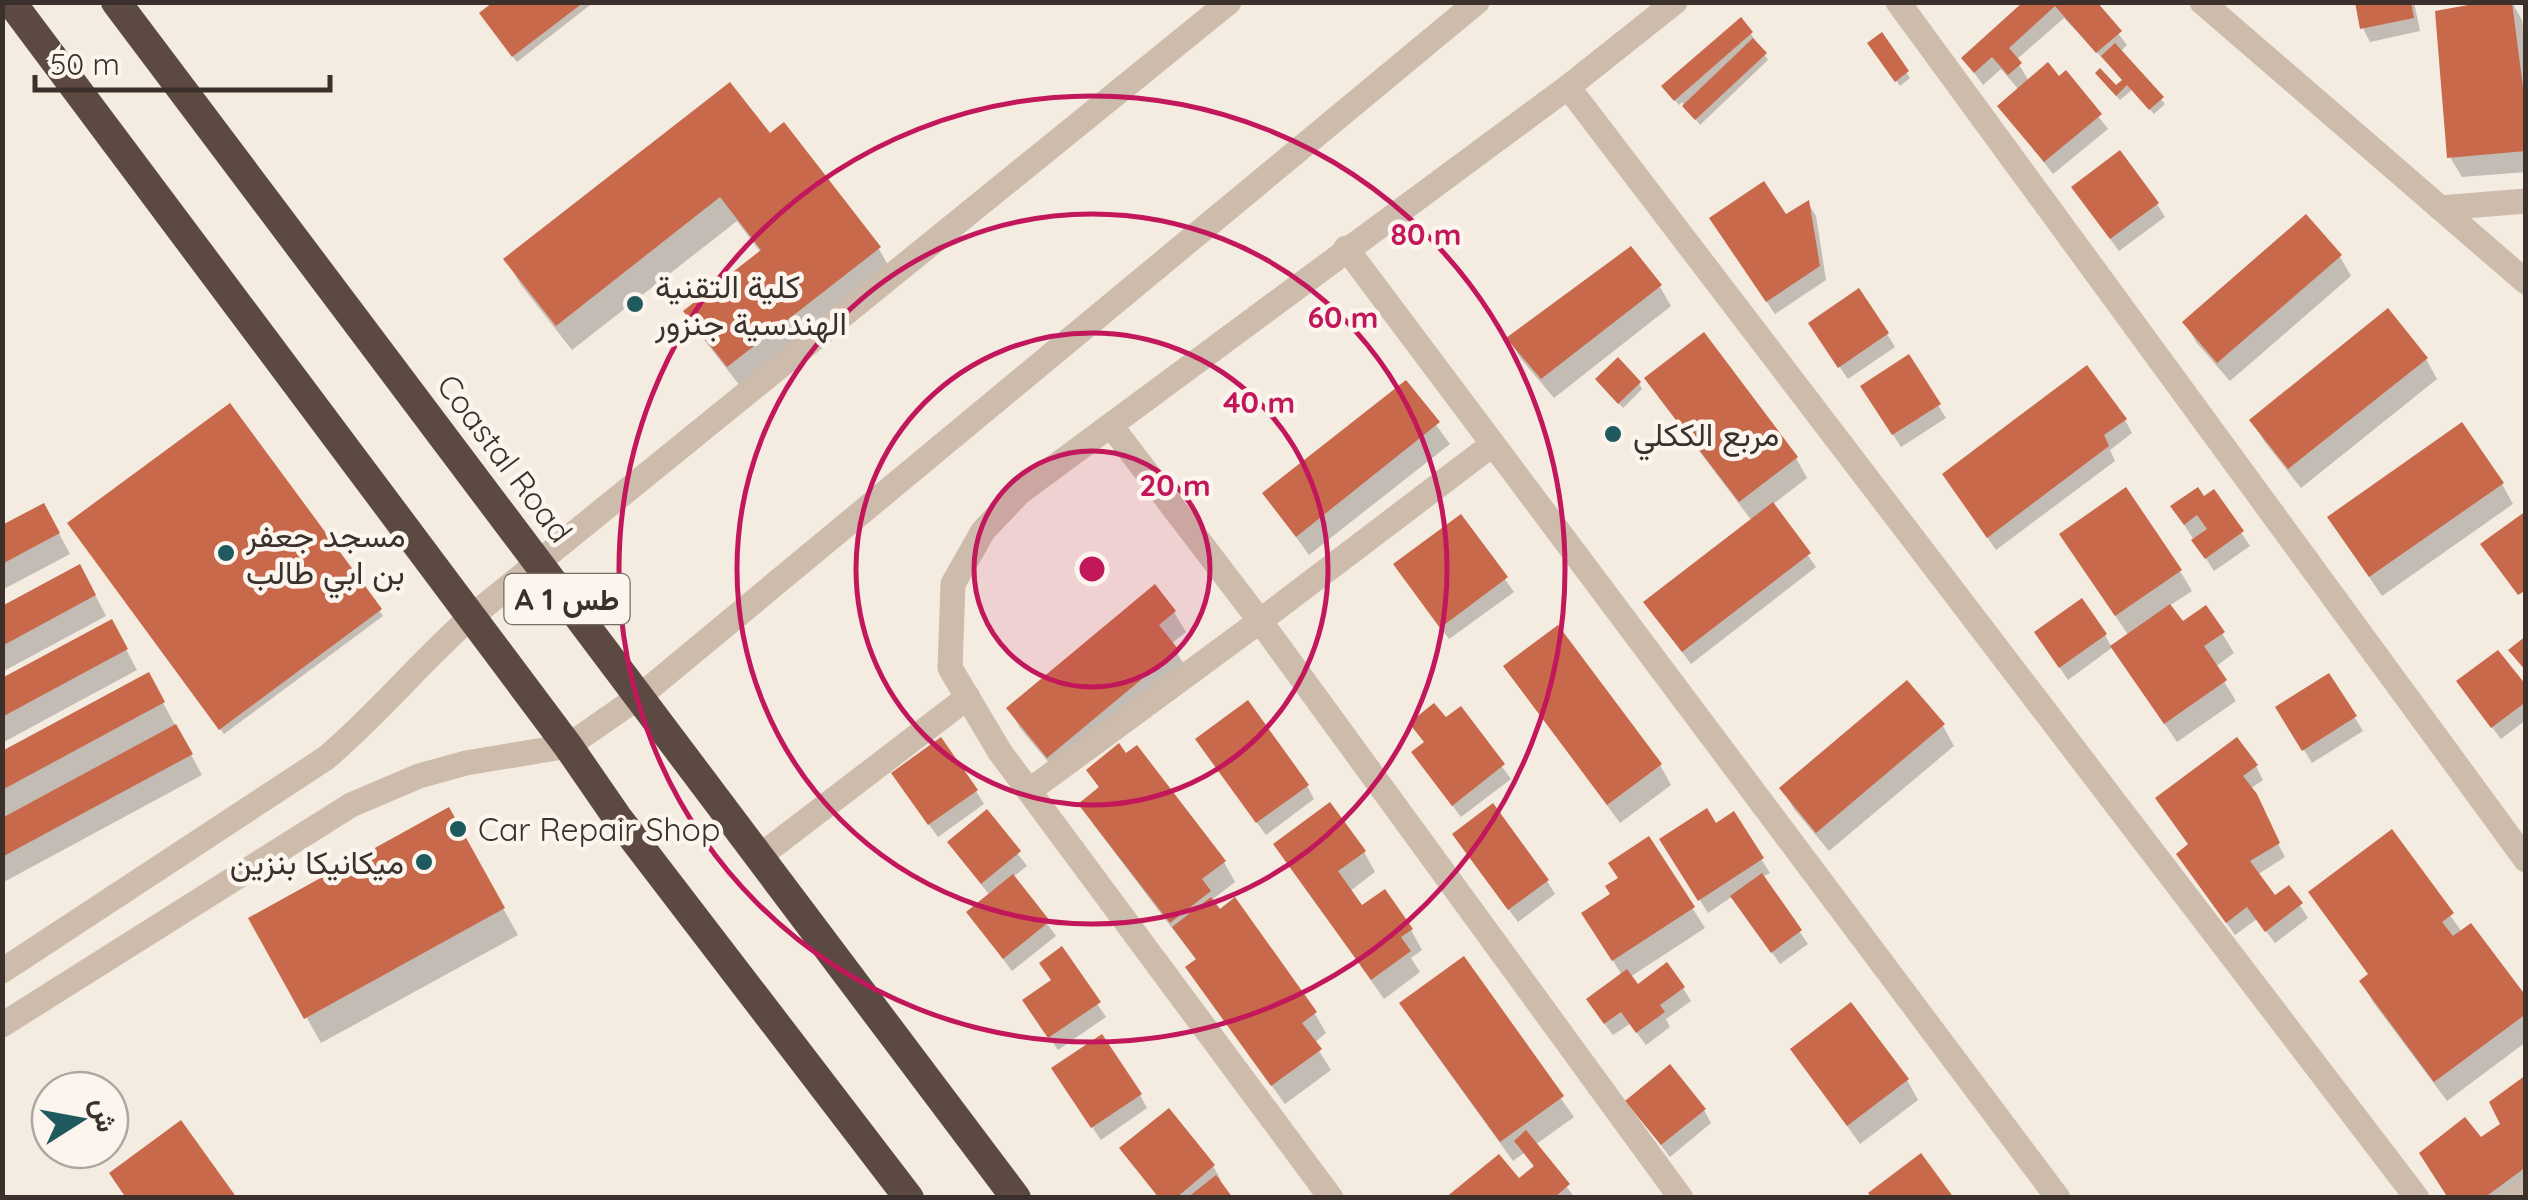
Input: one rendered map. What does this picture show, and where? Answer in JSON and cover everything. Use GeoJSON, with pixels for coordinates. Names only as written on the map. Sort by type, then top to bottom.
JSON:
{"type":"FeatureCollection","features":[{"type":"Feature","properties":{"kind":"highway","name":"A 1 طس"},"geometry":{"type":"LineString","coordinates":[[11,2],[568,746],[617,817],[908,1198]]}},
{"type":"Feature","properties":{"kind":"highway","name":"Coastal Road"},"geometry":{"type":"LineString","coordinates":[[116,2],[1016,1198]]}},
{"type":"Feature","properties":{"kind":"street"},"geometry":{"type":"LineString","coordinates":[[2,971],[326,758],[368,723],[420,664],[470,617],[1229,2]]}},
{"type":"Feature","properties":{"kind":"street"},"geometry":{"type":"LineString","coordinates":[[2,1025],[351,806],[420,776],[568,746],[640,696],[1477,2]]}},
{"type":"Feature","properties":{"kind":"street"},"geometry":{"type":"LineString","coordinates":[[1331,1198],[1000,752],[950,668],[954,584],[983,531],[1019,493],[1568,86],[1675,2]]}},
{"type":"Feature","properties":{"kind":"street"},"geometry":{"type":"LineString","coordinates":[[1898,2],[2526,860]]}},
{"type":"Feature","properties":{"kind":"street"},"geometry":{"type":"LineString","coordinates":[[2202,2],[2526,282]]}},
{"type":"Feature","properties":{"kind":"street"},"geometry":{"type":"LineString","coordinates":[[1568,86],[2417,1198]]}},
{"type":"Feature","properties":{"kind":"street"},"geometry":{"type":"LineString","coordinates":[[2440,208],[2526,201]]}},
{"type":"Feature","properties":{"kind":"street"},"geometry":{"type":"LineString","coordinates":[[1346,248],[2058,1198]]}},
{"type":"Feature","properties":{"kind":"street"},"geometry":{"type":"LineString","coordinates":[[1112,426],[1260,621],[1682,1198]]}},
{"type":"Feature","properties":{"kind":"street"},"geometry":{"type":"LineString","coordinates":[[1029,791],[1493,444]]}},
{"type":"Feature","properties":{"kind":"street"},"geometry":{"type":"LineString","coordinates":[[760,856],[968,697]]}},
{"type":"Feature","properties":{"kind":"street"},"geometry":{"type":"LineString","coordinates":[[2516,1198],[2526,1191]]}},
{"type":"Feature","properties":{"kind":"building"},"geometry":{"type":"Polygon","coordinates":[[[493,2],[584,2],[512,57],[479,13],[493,2]]]}},
{"type":"Feature","properties":{"kind":"building"},"geometry":{"type":"Polygon","coordinates":[[[2023,2],[2097,2],[2122,31],[2096,53],[2055,6],[2009,48],[2022,63],[2008,75],[1992,57],[1974,73],[1961,58],[2023,2]]]}},
{"type":"Feature","properties":{"kind":"building"},"geometry":{"type":"Polygon","coordinates":[[[2355,2],[2411,2],[2414,18],[2360,29],[2355,2]]]}},
{"type":"Feature","properties":{"kind":"building"},"geometry":{"type":"Polygon","coordinates":[[[2485,2],[2512,2],[2526,111],[2526,151],[2447,158],[2435,11],[2485,2]]]}},
{"type":"Feature","properties":{"kind":"building"},"geometry":{"type":"Polygon","coordinates":[[[1741,17],[1753,32],[1674,101],[1661,86],[1741,17]]]}},
{"type":"Feature","properties":{"kind":"building"},"geometry":{"type":"Polygon","coordinates":[[[1882,32],[1909,71],[1895,82],[1867,43],[1882,32]]]}},
{"type":"Feature","properties":{"kind":"building"},"geometry":{"type":"Polygon","coordinates":[[[1753,38],[1767,53],[1695,120],[1682,106],[1753,38]]]}},
{"type":"Feature","properties":{"kind":"building"},"geometry":{"type":"Polygon","coordinates":[[[2115,43],[2164,97],[2149,110],[2127,85],[2116,96],[2095,73],[2100,68],[2116,85],[2122,80],[2101,56],[2115,43]]]}},
{"type":"Feature","properties":{"kind":"building"},"geometry":{"type":"Polygon","coordinates":[[[2048,62],[2059,76],[2066,70],[2102,114],[2044,162],[1997,106],[2048,62]]]}},
{"type":"Feature","properties":{"kind":"building"},"geometry":{"type":"Polygon","coordinates":[[[730,82],[770,133],[784,122],[881,247],[727,367],[683,311],[761,250],[720,197],[556,326],[503,259],[730,82]]]}},
{"type":"Feature","properties":{"kind":"building"},"geometry":{"type":"Polygon","coordinates":[[[2120,150],[2159,203],[2110,239],[2071,187],[2120,150]]]}},
{"type":"Feature","properties":{"kind":"building"},"geometry":{"type":"Polygon","coordinates":[[[1764,181],[1786,214],[1809,200],[1820,266],[1766,302],[1709,218],[1764,181]]]}},
{"type":"Feature","properties":{"kind":"building"},"geometry":{"type":"Polygon","coordinates":[[[2306,214],[2342,255],[2217,363],[2182,322],[2306,214]]]}},
{"type":"Feature","properties":{"kind":"building"},"geometry":{"type":"Polygon","coordinates":[[[1631,246],[1662,285],[1541,379],[1506,338],[1631,246]]]}},
{"type":"Feature","properties":{"kind":"building"},"geometry":{"type":"Polygon","coordinates":[[[1859,288],[1889,333],[1838,368],[1808,323],[1859,288]]]}},
{"type":"Feature","properties":{"kind":"building"},"geometry":{"type":"Polygon","coordinates":[[[2388,308],[2428,358],[2288,469],[2249,420],[2388,308]]]}},
{"type":"Feature","properties":{"kind":"building"},"geometry":{"type":"Polygon","coordinates":[[[1704,332],[1798,457],[1739,502],[1644,378],[1704,332]]]}},
{"type":"Feature","properties":{"kind":"building"},"geometry":{"type":"Polygon","coordinates":[[[1909,354],[1941,404],[1892,435],[1860,386],[1909,354]]]}},
{"type":"Feature","properties":{"kind":"building"},"geometry":{"type":"Polygon","coordinates":[[[1618,357],[1641,382],[1618,404],[1595,379],[1618,357]]]}},
{"type":"Feature","properties":{"kind":"building"},"geometry":{"type":"Polygon","coordinates":[[[2087,365],[2127,419],[2104,435],[2109,446],[1987,538],[1942,474],[2087,365]]]}},
{"type":"Feature","properties":{"kind":"building"},"geometry":{"type":"Polygon","coordinates":[[[1406,380],[1440,422],[1296,537],[1262,493],[1406,380]]]}},
{"type":"Feature","properties":{"kind":"building"},"geometry":{"type":"Polygon","coordinates":[[[230,403],[382,609],[219,730],[67,523],[230,403]]]}},
{"type":"Feature","properties":{"kind":"building"},"geometry":{"type":"Polygon","coordinates":[[[2462,422],[2504,483],[2369,577],[2327,517],[2462,422]]]}},
{"type":"Feature","properties":{"kind":"building"},"geometry":{"type":"Polygon","coordinates":[[[2126,487],[2182,570],[2115,616],[2059,534],[2126,487]]]}},
{"type":"Feature","properties":{"kind":"building"},"geometry":{"type":"Polygon","coordinates":[[[2198,487],[2204,496],[2214,489],[2244,531],[2205,559],[2191,540],[2207,529],[2197,515],[2184,525],[2170,506],[2198,487]]]}},
{"type":"Feature","properties":{"kind":"building"},"geometry":{"type":"Polygon","coordinates":[[[1773,502],[1811,553],[1682,652],[1643,602],[1773,502]]]}},
{"type":"Feature","properties":{"kind":"building"},"geometry":{"type":"Polygon","coordinates":[[[44,503],[60,533],[2,564],[2,525],[44,503]]]}},
{"type":"Feature","properties":{"kind":"building"},"geometry":{"type":"Polygon","coordinates":[[[2526,511],[2526,590],[2518,595],[2480,544],[2526,511]]]}},
{"type":"Feature","properties":{"kind":"building"},"geometry":{"type":"Polygon","coordinates":[[[1461,514],[1508,577],[1440,628],[1393,564],[1461,514]]]}},
{"type":"Feature","properties":{"kind":"building"},"geometry":{"type":"Polygon","coordinates":[[[80,564],[96,595],[2,646],[2,606],[80,564]]]}},
{"type":"Feature","properties":{"kind":"building"},"geometry":{"type":"Polygon","coordinates":[[[1155,584],[1176,611],[1159,625],[1178,649],[1047,758],[1006,708],[1155,584]]]}},
{"type":"Feature","properties":{"kind":"building"},"geometry":{"type":"Polygon","coordinates":[[[2082,598],[2107,634],[2059,668],[2034,632],[2082,598]]]}},
{"type":"Feature","properties":{"kind":"building"},"geometry":{"type":"Polygon","coordinates":[[[2170,604],[2183,621],[2206,605],[2225,632],[2204,646],[2227,680],[2164,724],[2110,646],[2170,604]]]}},
{"type":"Feature","properties":{"kind":"building"},"geometry":{"type":"Polygon","coordinates":[[[112,619],[128,649],[2,717],[2,678],[112,619]]]}},
{"type":"Feature","properties":{"kind":"building"},"geometry":{"type":"Polygon","coordinates":[[[1558,625],[1662,764],[1607,805],[1503,666],[1558,625]]]}},
{"type":"Feature","properties":{"kind":"building"},"geometry":{"type":"Polygon","coordinates":[[[2526,636],[2526,671],[2508,650],[2526,636]]]}},
{"type":"Feature","properties":{"kind":"building"},"geometry":{"type":"Polygon","coordinates":[[[2498,650],[2526,685],[2526,702],[2491,728],[2456,681],[2498,650]]]}},
{"type":"Feature","properties":{"kind":"building"},"geometry":{"type":"Polygon","coordinates":[[[149,672],[165,702],[2,790],[2,751],[149,672]]]}},
{"type":"Feature","properties":{"kind":"building"},"geometry":{"type":"Polygon","coordinates":[[[2329,673],[2357,716],[2302,751],[2275,707],[2329,673]]]}},
{"type":"Feature","properties":{"kind":"building"},"geometry":{"type":"Polygon","coordinates":[[[1907,680],[1945,724],[1816,833],[1779,788],[1907,680]]]}},
{"type":"Feature","properties":{"kind":"building"},"geometry":{"type":"Polygon","coordinates":[[[1248,700],[1309,785],[1256,823],[1195,739],[1248,700]]]}},
{"type":"Feature","properties":{"kind":"building"},"geometry":{"type":"Polygon","coordinates":[[[1434,703],[1446,717],[1461,706],[1505,764],[1452,806],[1411,752],[1424,742],[1409,723],[1434,703]]]}},
{"type":"Feature","properties":{"kind":"building"},"geometry":{"type":"Polygon","coordinates":[[[176,724],[193,754],[2,857],[2,818],[176,724]]]}},
{"type":"Feature","properties":{"kind":"building"},"geometry":{"type":"Polygon","coordinates":[[[941,737],[978,790],[928,825],[891,773],[941,737]]]}},
{"type":"Feature","properties":{"kind":"building"},"geometry":{"type":"Polygon","coordinates":[[[2237,737],[2258,765],[2243,776],[2257,794],[2280,843],[2250,861],[2275,895],[2289,885],[2303,903],[2265,932],[2247,907],[2226,923],[2176,854],[2188,844],[2155,798],[2237,737]]]}},
{"type":"Feature","properties":{"kind":"building"},"geometry":{"type":"Polygon","coordinates":[[[1119,743],[1126,753],[1137,745],[1226,861],[1202,879],[1211,891],[1170,923],[1078,804],[1099,787],[1086,770],[1119,743]]]}},
{"type":"Feature","properties":{"kind":"building"},"geometry":{"type":"Polygon","coordinates":[[[1330,802],[1366,851],[1338,871],[1362,905],[1385,889],[1413,929],[1401,937],[1411,951],[1371,980],[1273,844],[1330,802]]]}},
{"type":"Feature","properties":{"kind":"building"},"geometry":{"type":"Polygon","coordinates":[[[1493,803],[1549,880],[1508,910],[1452,834],[1493,803]]]}},
{"type":"Feature","properties":{"kind":"building"},"geometry":{"type":"Polygon","coordinates":[[[449,807],[505,908],[304,1019],[248,918],[449,807]]]}},
{"type":"Feature","properties":{"kind":"building"},"geometry":{"type":"Polygon","coordinates":[[[1707,808],[1716,823],[1734,811],[1764,858],[1698,901],[1659,839],[1707,808]]]}},
{"type":"Feature","properties":{"kind":"building"},"geometry":{"type":"Polygon","coordinates":[[[987,809],[1021,851],[981,884],[947,842],[987,809]]]}},
{"type":"Feature","properties":{"kind":"building"},"geometry":{"type":"Polygon","coordinates":[[[2392,829],[2454,913],[2442,922],[2453,936],[2471,923],[2526,996],[2526,1014],[2434,1082],[2359,981],[2368,974],[2308,892],[2392,829]]]}},
{"type":"Feature","properties":{"kind":"building"},"geometry":{"type":"Polygon","coordinates":[[[1649,836],[1695,907],[1612,961],[1581,913],[1610,894],[1605,886],[1618,878],[1608,863],[1649,836]]]}},
{"type":"Feature","properties":{"kind":"building"},"geometry":{"type":"Polygon","coordinates":[[[1762,873],[1802,930],[1771,953],[1730,896],[1762,873]]]}},
{"type":"Feature","properties":{"kind":"building"},"geometry":{"type":"Polygon","coordinates":[[[1013,874],[1050,921],[1003,959],[966,912],[1013,874]]]}},
{"type":"Feature","properties":{"kind":"building"},"geometry":{"type":"Polygon","coordinates":[[[1211,897],[1220,909],[1235,897],[1317,1012],[1302,1023],[1322,1049],[1271,1086],[1185,967],[1196,959],[1172,927],[1211,897]]]}},
{"type":"Feature","properties":{"kind":"building"},"geometry":{"type":"Polygon","coordinates":[[[1062,946],[1101,1002],[1048,1038],[1022,1000],[1051,980],[1039,963],[1062,946]]]}},
{"type":"Feature","properties":{"kind":"building"},"geometry":{"type":"Polygon","coordinates":[[[1464,956],[1564,1096],[1500,1142],[1399,1003],[1464,956]]]}},
{"type":"Feature","properties":{"kind":"building"},"geometry":{"type":"Polygon","coordinates":[[[1667,962],[1685,987],[1660,1005],[1665,1012],[1636,1033],[1621,1012],[1604,1024],[1586,999],[1627,969],[1638,984],[1667,962]]]}},
{"type":"Feature","properties":{"kind":"building"},"geometry":{"type":"Polygon","coordinates":[[[1851,1002],[1909,1079],[1847,1126],[1790,1049],[1851,1002]]]}},
{"type":"Feature","properties":{"kind":"building"},"geometry":{"type":"Polygon","coordinates":[[[1102,1034],[1142,1094],[1091,1128],[1051,1068],[1102,1034]]]}},
{"type":"Feature","properties":{"kind":"building"},"geometry":{"type":"Polygon","coordinates":[[[1670,1064],[1706,1109],[1661,1145],[1625,1101],[1670,1064]]]}},
{"type":"Feature","properties":{"kind":"building"},"geometry":{"type":"Polygon","coordinates":[[[2526,1075],[2526,1167],[2484,1198],[2448,1198],[2419,1153],[2465,1117],[2481,1137],[2500,1124],[2489,1102],[2526,1075]]]}},
{"type":"Feature","properties":{"kind":"building"},"geometry":{"type":"Polygon","coordinates":[[[1169,1108],[1215,1165],[1176,1198],[1159,1198],[1119,1148],[1169,1108]]]}},
{"type":"Feature","properties":{"kind":"building"},"geometry":{"type":"Polygon","coordinates":[[[181,1120],[237,1198],[126,1198],[109,1173],[130,1170],[130,1158],[181,1120]]]}},
{"type":"Feature","properties":{"kind":"building"},"geometry":{"type":"Polygon","coordinates":[[[1526,1130],[1570,1184],[1554,1198],[1445,1198],[1499,1154],[1519,1178],[1534,1166],[1514,1141],[1526,1130]]]}},
{"type":"Feature","properties":{"kind":"building"},"geometry":{"type":"Polygon","coordinates":[[[1921,1153],[1954,1198],[1872,1198],[1868,1193],[1921,1153]]]}},
{"type":"Feature","properties":{"kind":"building"},"geometry":{"type":"Polygon","coordinates":[[[1216,1175],[1233,1198],[1187,1198],[1216,1175]]]}},
{"type":"Feature","properties":{"kind":"place","name":"كلية التقنية الهندسية جنزور"},"geometry":{"type":"Point","coordinates":[635,304]}},
{"type":"Feature","properties":{"kind":"place","name":"مربع الككلي"},"geometry":{"type":"Point","coordinates":[1613,434]}},
{"type":"Feature","properties":{"kind":"place","name":"مسجد جعفر بن ابي طالب"},"geometry":{"type":"Point","coordinates":[226,553]}},
{"type":"Feature","properties":{"kind":"place","name":"Car Repair Shop"},"geometry":{"type":"Point","coordinates":[458,829]}},
{"type":"Feature","properties":{"kind":"place","name":"ميكانيكا بنزين"},"geometry":{"type":"Point","coordinates":[424,862]}}]}
